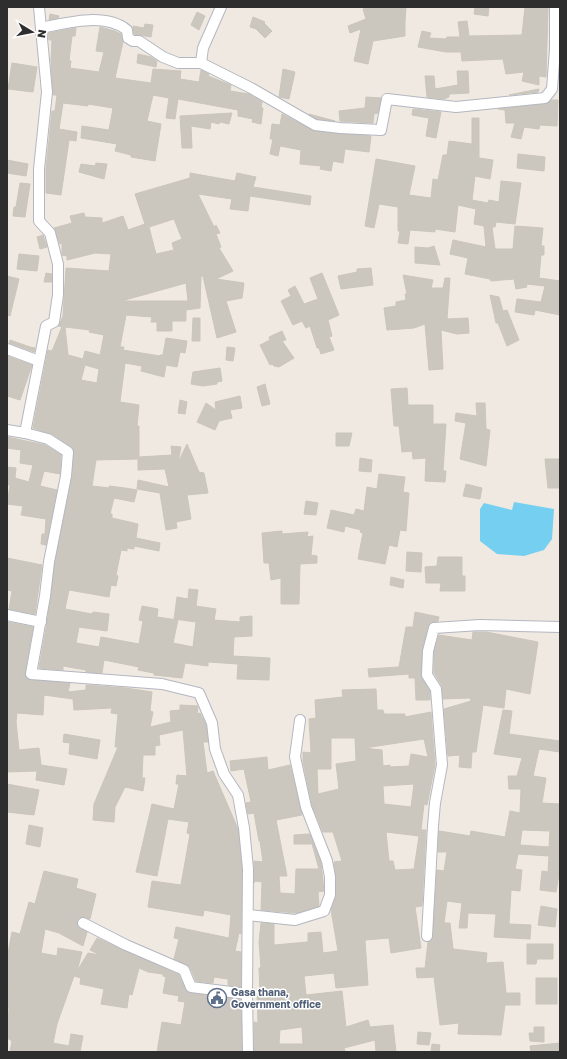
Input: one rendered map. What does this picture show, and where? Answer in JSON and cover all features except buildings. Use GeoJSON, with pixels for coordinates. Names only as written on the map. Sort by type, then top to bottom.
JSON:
{"type":"FeatureCollection","features":[{"type":"Feature","properties":{"kind":"street"},"geometry":{"type":"LineString","coordinates":[[25,433],[46,326],[54,322],[58,295],[58,264],[50,234],[39,221],[39,169],[46,92],[39,7]]}},
{"type":"Feature","properties":{"kind":"street"},"geometry":{"type":"LineString","coordinates":[[201,63],[204,48],[221,7]]}},
{"type":"Feature","properties":{"kind":"street"},"geometry":{"type":"LineString","coordinates":[[40,28],[82,20],[96,20],[121,25],[127,30],[128,38],[133,41],[139,41],[163,57],[178,63],[201,63],[251,88],[315,125],[381,130],[387,99],[456,107],[545,98],[552,89],[555,7]]}},
{"type":"Feature","properties":{"kind":"street"},"geometry":{"type":"LineString","coordinates":[[7,349],[39,361]]}},
{"type":"Feature","properties":{"kind":"street"},"geometry":{"type":"LineString","coordinates":[[7,430],[48,439],[68,452],[66,476],[49,562],[41,622],[30,674],[162,684],[199,693],[212,722],[215,749],[224,774],[238,795],[244,828],[248,869],[246,994],[248,1052]]}},
{"type":"Feature","properties":{"kind":"street"},"geometry":{"type":"LineString","coordinates":[[7,615],[41,622]]}},
{"type":"Feature","properties":{"kind":"street"},"geometry":{"type":"LineString","coordinates":[[427,936],[434,818],[442,765],[436,689],[427,675],[428,651],[434,628],[480,625],[560,627]]}},
{"type":"Feature","properties":{"kind":"street"},"geometry":{"type":"LineString","coordinates":[[248,915],[295,920],[324,911],[330,894],[327,861],[306,807],[296,757],[300,720]]}},
{"type":"Feature","properties":{"kind":"street"},"geometry":{"type":"LineString","coordinates":[[83,923],[126,945],[184,970],[191,987],[246,994]]}},
{"type":"Feature","properties":{"kind":"water"},"geometry":{"type":"Polygon","coordinates":[[[514,502],[554,509],[552,539],[544,550],[524,556],[497,554],[480,541],[480,509],[484,503],[512,510],[514,502]]]}},
{"type":"Feature","properties":{"kind":"place","name":"Gasa thana, Government office"},"geometry":{"type":"Point","coordinates":[217,998]}}]}
